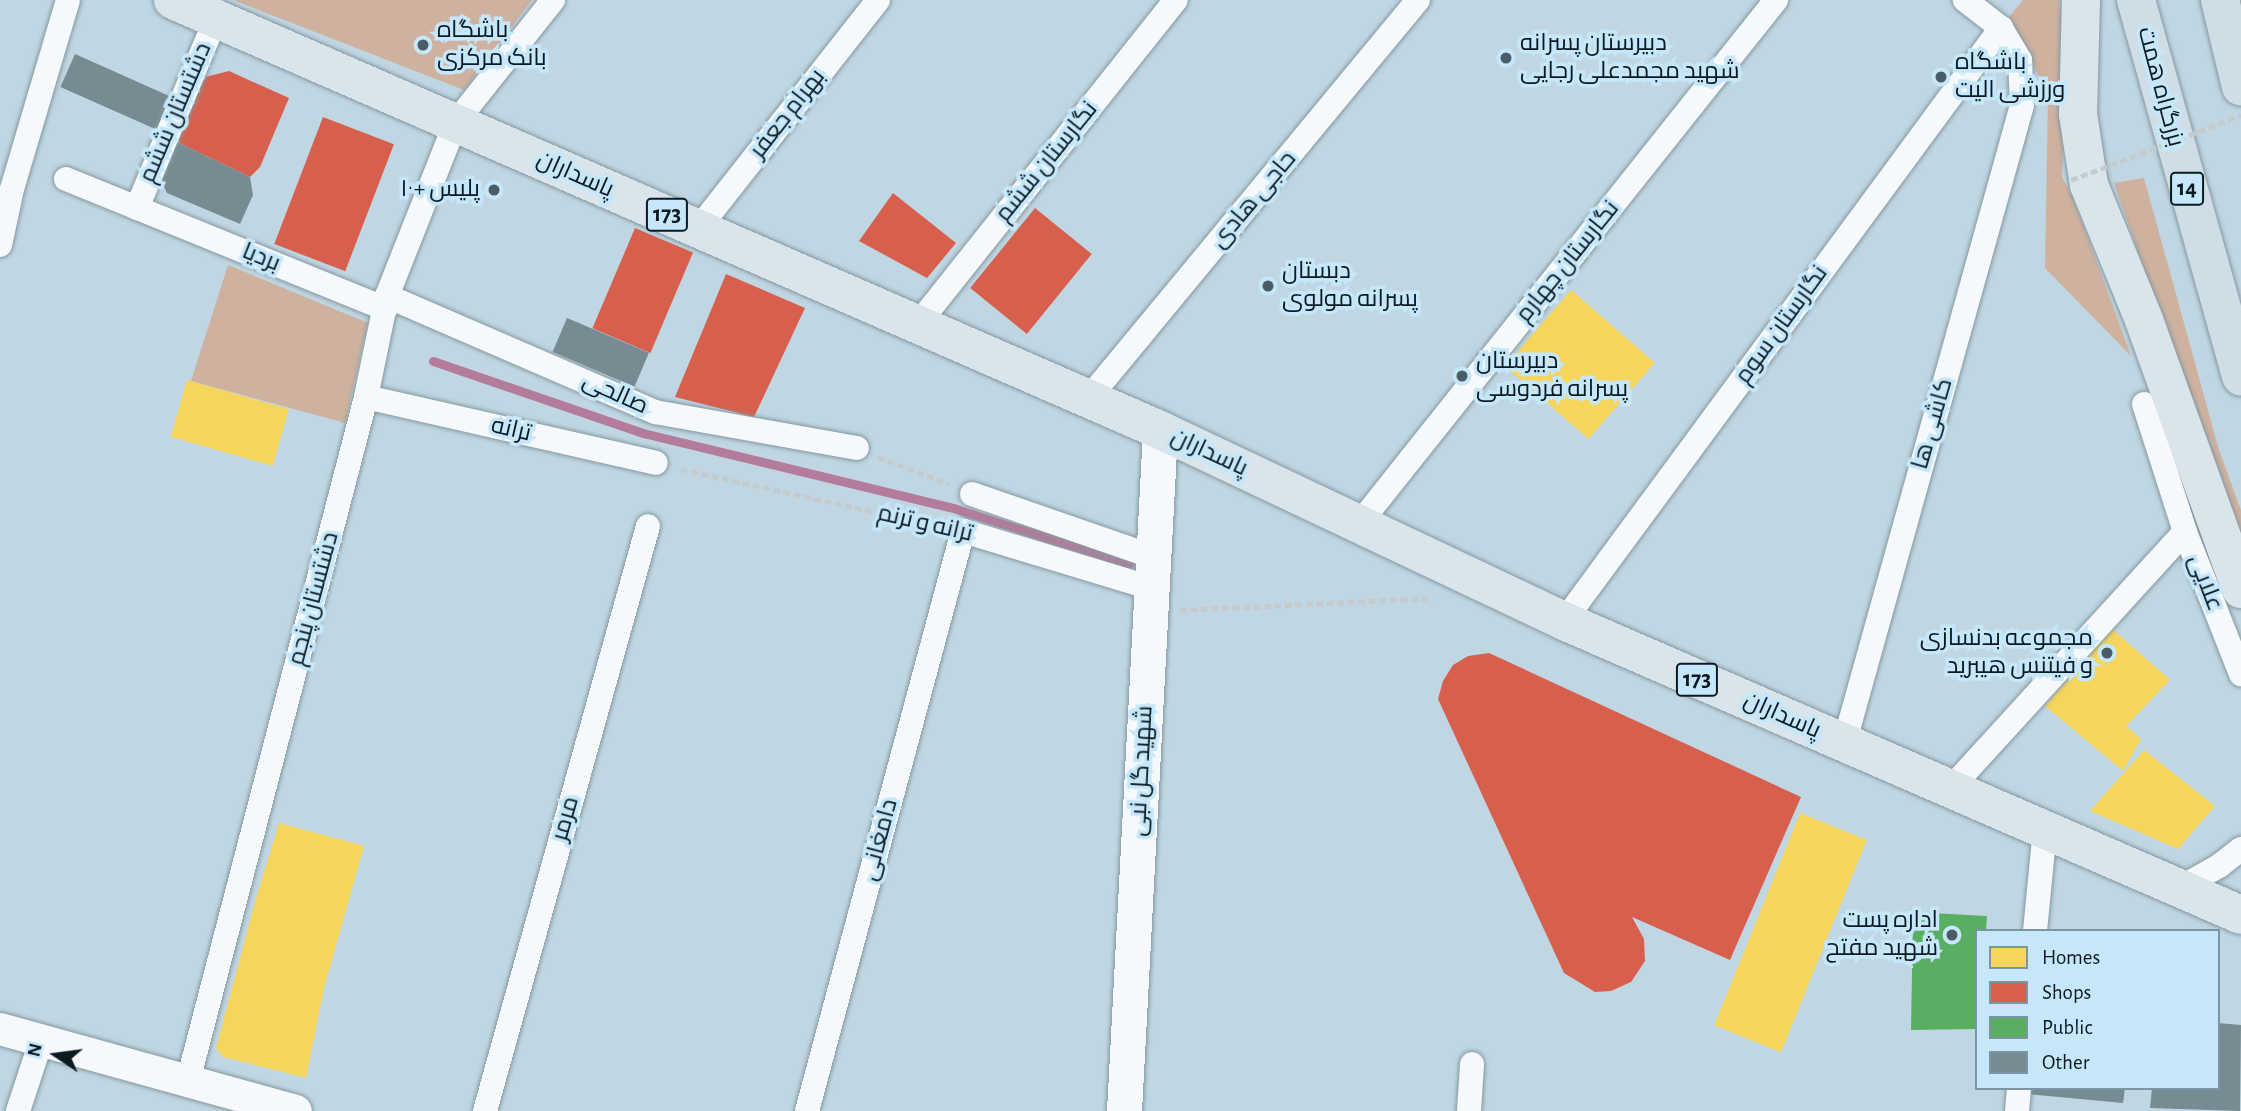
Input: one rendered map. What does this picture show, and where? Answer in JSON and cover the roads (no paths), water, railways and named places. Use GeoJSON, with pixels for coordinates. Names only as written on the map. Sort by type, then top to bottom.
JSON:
{"type":"FeatureCollection","features":[{"type":"Feature","properties":{"kind":"highway","name":"بزرگراه همت"},"geometry":{"type":"LineString","coordinates":[[2136,0],[2241,377]]}},
{"type":"Feature","properties":{"kind":"highway"},"geometry":{"type":"LineString","coordinates":[[2220,0],[2241,87]]}},
{"type":"Feature","properties":{"kind":"main road","name":"پاسداران"},"geometry":{"type":"LineString","coordinates":[[173,0],[1160,430],[1564,621],[1844,744],[2045,829],[2218,897]]}},
{"type":"Feature","properties":{"kind":"main road"},"geometry":{"type":"LineString","coordinates":[[2081,0],[2078,114],[2089,185],[2144,320],[2241,589]]}},
{"type":"Feature","properties":{"kind":"main road","name":"شهید گل نبی"},"geometry":{"type":"LineString","coordinates":[[1124,1111],[1160,430]]}},
{"type":"Feature","properties":{"kind":"street"},"geometry":{"type":"LineString","coordinates":[[0,245],[6,185],[68,0]]}},
{"type":"Feature","properties":{"kind":"street","name":"دشتستان پنجم"},"geometry":{"type":"LineString","coordinates":[[188,1081],[366,397],[387,302],[456,122],[553,0]]}},
{"type":"Feature","properties":{"kind":"street","name":"بهرام جعفر"},"geometry":{"type":"LineString","coordinates":[[698,229],[878,0]]}},
{"type":"Feature","properties":{"kind":"street","name":"نگارستان ششم"},"geometry":{"type":"LineString","coordinates":[[918,324],[1176,0]]}},
{"type":"Feature","properties":{"kind":"street","name":"حاجی هادی"},"geometry":{"type":"LineString","coordinates":[[1088,399],[1419,0]]}},
{"type":"Feature","properties":{"kind":"street","name":"نگارستان چهارم"},"geometry":{"type":"LineString","coordinates":[[1359,524],[1776,0]]}},
{"type":"Feature","properties":{"kind":"street"},"geometry":{"type":"LineString","coordinates":[[1965,0],[2001,28]]}},
{"type":"Feature","properties":{"kind":"street","name":"دشتستان ششم"},"geometry":{"type":"LineString","coordinates":[[136,208],[216,18]]}},
{"type":"Feature","properties":{"kind":"street","name":"کاشی ها"},"geometry":{"type":"LineString","coordinates":[[1844,744],[2022,105],[2020,60],[2001,28]]}},
{"type":"Feature","properties":{"kind":"street","name":"نگارستان سوم"},"geometry":{"type":"LineString","coordinates":[[1564,621],[2001,28]]}},
{"type":"Feature","properties":{"kind":"street","name":"بردیا"},"geometry":{"type":"LineString","coordinates":[[66,179],[387,302]]}},
{"type":"Feature","properties":{"kind":"street","name":"صالحی"},"geometry":{"type":"LineString","coordinates":[[387,302],[655,412],[857,448]]}},
{"type":"Feature","properties":{"kind":"street","name":"ترانه"},"geometry":{"type":"LineString","coordinates":[[366,397],[656,463]]}},
{"type":"Feature","properties":{"kind":"street","name":"علایی"},"geometry":{"type":"LineString","coordinates":[[2144,404],[2185,532],[2241,674]]}},
{"type":"Feature","properties":{"kind":"street"},"geometry":{"type":"LineString","coordinates":[[972,494],[1152,586]]}},
{"type":"Feature","properties":{"kind":"street","name":"مرمر"},"geometry":{"type":"LineString","coordinates":[[485,1111],[648,526]]}},
{"type":"Feature","properties":{"kind":"street","name":"ترانه و ترنم"},"geometry":{"type":"LineString","coordinates":[[963,531],[1152,586]]}},
{"type":"Feature","properties":{"kind":"street","name":"دامغانی"},"geometry":{"type":"LineString","coordinates":[[807,1111],[963,531]]}},
{"type":"Feature","properties":{"kind":"street"},"geometry":{"type":"LineString","coordinates":[[1950,789],[2185,532]]}},
{"type":"Feature","properties":{"kind":"street"},"geometry":{"type":"LineString","coordinates":[[2035,929],[2045,829]]}},
{"type":"Feature","properties":{"kind":"street"},"geometry":{"type":"LineString","coordinates":[[2218,897],[2219,866],[2241,849]]}},
{"type":"Feature","properties":{"kind":"street"},"geometry":{"type":"LineString","coordinates":[[0,1029],[296,1111]]}},
{"type":"Feature","properties":{"kind":"street"},"geometry":{"type":"LineString","coordinates":[[18,1111],[41,1041]]}},
{"type":"Feature","properties":{"kind":"street"},"geometry":{"type":"LineString","coordinates":[[1469,1111],[1472,1064]]}},
{"type":"Feature","properties":{"kind":"street"},"geometry":{"type":"LineString","coordinates":[[2017,1111],[2019,1090]]}},
{"type":"Feature","properties":{"kind":"waterway"},"geometry":{"type":"LineString","coordinates":[[433,361],[643,433],[956,509],[1130,564]]}},
{"type":"Feature","properties":{"kind":"place","name":"باشگاه بانک مرکزی"},"geometry":{"type":"Point","coordinates":[423,45]}},
{"type":"Feature","properties":{"kind":"place","name":"دبیرستان پسرانه شهید مجمدعلی رجایی"},"geometry":{"type":"Point","coordinates":[1506,58]}},
{"type":"Feature","properties":{"kind":"place","name":"باشگاه ورزشی الیت"},"geometry":{"type":"Point","coordinates":[1941,77]}},
{"type":"Feature","properties":{"kind":"place","name":"پلیس +۱۰"},"geometry":{"type":"Point","coordinates":[494,190]}},
{"type":"Feature","properties":{"kind":"place","name":"دبستان پسرانه مولوی"},"geometry":{"type":"Point","coordinates":[1268,286]}},
{"type":"Feature","properties":{"kind":"place","name":"دبیرستان پسرانه فردوسی"},"geometry":{"type":"Point","coordinates":[1462,376]}},
{"type":"Feature","properties":{"kind":"place","name":"مجموعه بدنسازی و فیتنس هیبرید"},"geometry":{"type":"Point","coordinates":[2107,653]}},
{"type":"Feature","properties":{"kind":"place","name":"اداره پست شهید مفتح"},"geometry":{"type":"Point","coordinates":[1952,935]}}]}
